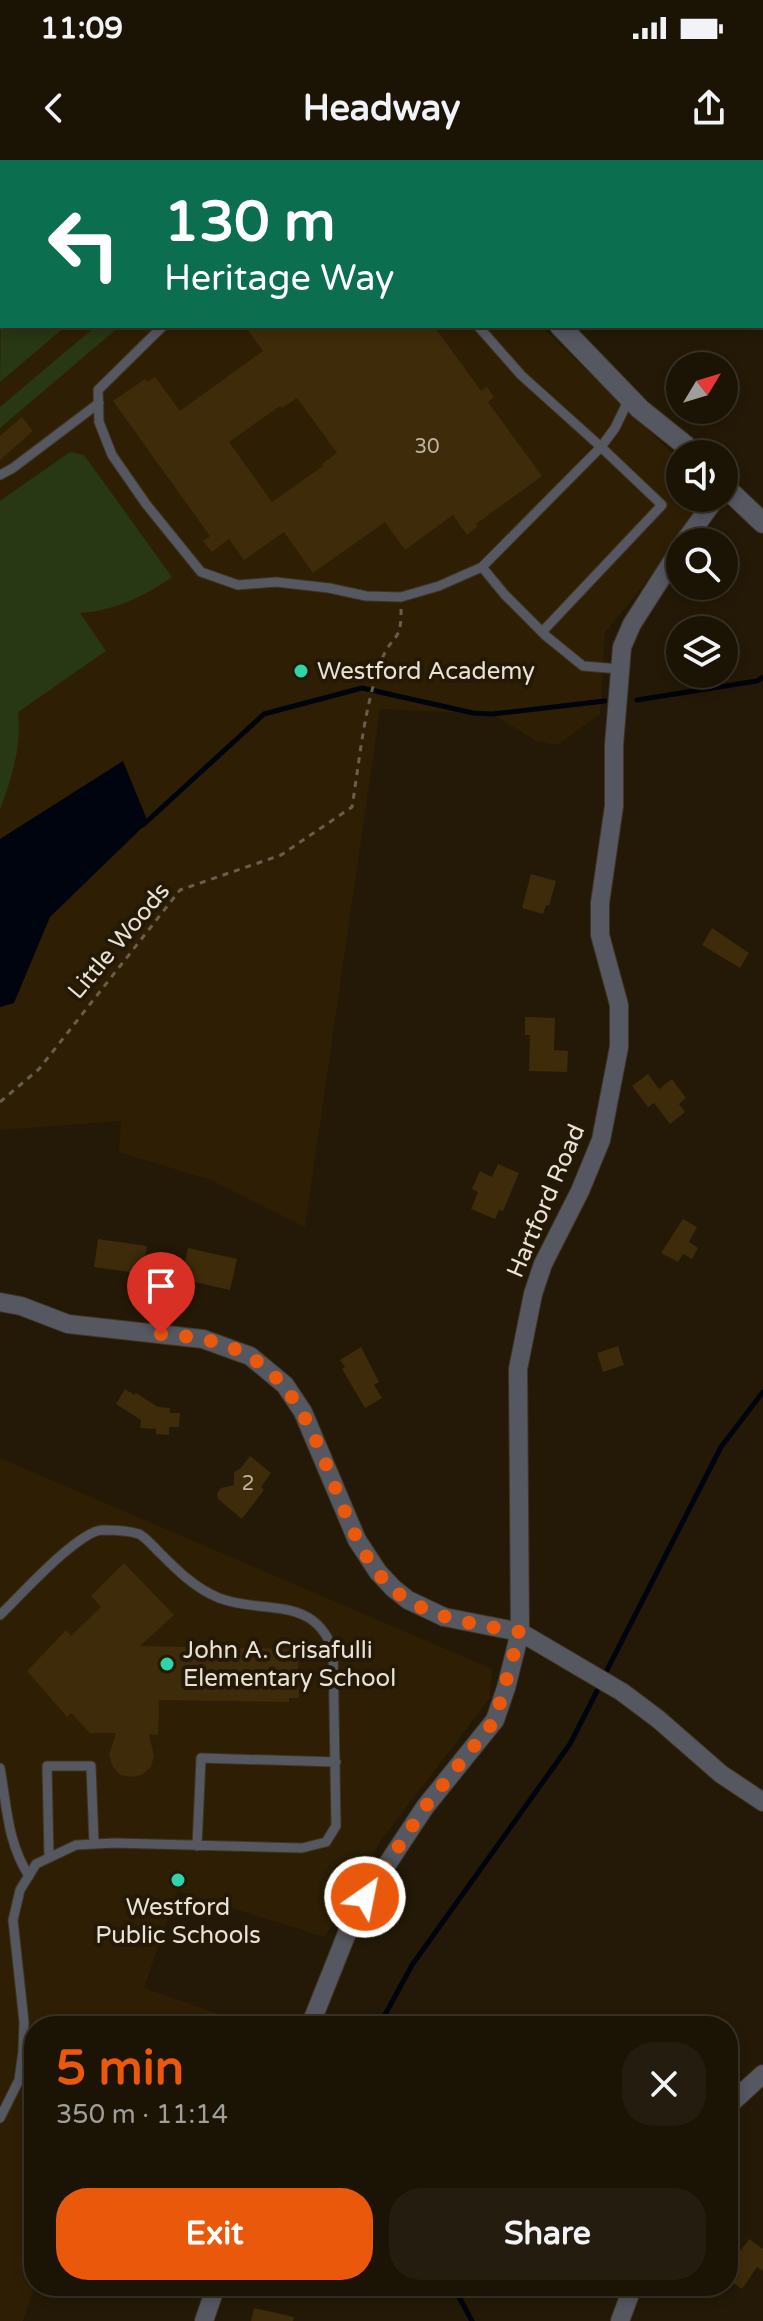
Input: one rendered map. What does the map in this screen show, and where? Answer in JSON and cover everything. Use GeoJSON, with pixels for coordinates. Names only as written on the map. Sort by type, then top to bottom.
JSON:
{"type":"FeatureCollection","features":[{"type":"Feature","properties":{"kind":"street"},"geometry":{"type":"LineString","coordinates":[[562,328],[630,398],[679,440]]}},
{"type":"Feature","properties":{"kind":"street"},"geometry":{"type":"LineString","coordinates":[[738,500],[763,523]]}},
{"type":"Feature","properties":{"kind":"street","name":"Hartford Road"},"geometry":{"type":"LineString","coordinates":[[314,2016],[343,1941],[374,1881],[425,1807],[495,1720],[520,1632],[518,1369],[533,1294],[543,1264],[580,1191],[601,1140],[619,1047],[619,1005],[599,923],[614,806],[614,745],[622,647],[632,624],[666,571]]}},
{"type":"Feature","properties":{"kind":"street"},"geometry":{"type":"LineString","coordinates":[[0,1302],[21,1306],[68,1324],[203,1339],[250,1356],[285,1385],[303,1412],[357,1540],[393,1588],[408,1600],[444,1617],[520,1632],[622,1692],[721,1774],[763,1802]]}},
{"type":"Feature","properties":{"kind":"street"},"geometry":{"type":"LineString","coordinates":[[738,2097],[763,2074]]}},
{"type":"Feature","properties":{"kind":"street"},"geometry":{"type":"LineString","coordinates":[[204,2321],[213,2296]]}},
{"type":"Feature","properties":{"kind":"street"},"geometry":{"type":"LineString","coordinates":[[620,2321],[629,2296]]}},
{"type":"Feature","properties":{"kind":"lane"},"geometry":{"type":"LineString","coordinates":[[161,328],[98,390],[99,422],[112,455],[146,504],[201,572],[238,585],[276,582],[366,596],[401,597],[439,586],[482,567],[601,447],[630,398]]}},
{"type":"Feature","properties":{"kind":"lane"},"geometry":{"type":"LineString","coordinates":[[480,328],[521,375],[662,505],[542,632]]}},
{"type":"Feature","properties":{"kind":"lane"},"geometry":{"type":"LineString","coordinates":[[0,475],[99,403]]}},
{"type":"Feature","properties":{"kind":"lane"},"geometry":{"type":"LineString","coordinates":[[482,567],[542,632],[583,666],[620,669]]}},
{"type":"Feature","properties":{"kind":"lane"},"geometry":{"type":"LineString","coordinates":[[0,1615],[77,1541],[100,1530],[140,1535],[184,1577],[219,1598],[253,1607],[278,1606],[315,1621],[327,1635],[333,1650],[336,1762],[336,1826],[326,1842],[302,1848],[76,1845],[36,1864],[20,1890],[13,1920],[24,2022],[23,2051],[19,2080],[0,2118]]}},
{"type":"Feature","properties":{"kind":"lane"},"geometry":{"type":"LineString","coordinates":[[197,1846],[201,1758],[336,1762]]}},
{"type":"Feature","properties":{"kind":"lane"},"geometry":{"type":"LineString","coordinates":[[49,1858],[47,1766],[91,1766],[94,1844]]}},
{"type":"Feature","properties":{"kind":"lane"},"geometry":{"type":"LineString","coordinates":[[0,1768],[5,1811],[17,1857],[29,1876]]}},
{"type":"Feature","properties":{"kind":"path","name":"Little Woods"},"geometry":{"type":"LineString","coordinates":[[0,1102],[39,1069],[180,890],[281,855],[352,807],[364,728],[383,657],[402,630],[401,597]]}},
{"type":"Feature","properties":{"kind":"shaded area","name":"Westford Academy"},"geometry":{"type":"Polygon","coordinates":[[[0,328],[543,328],[666,447],[666,512],[702,512],[689,528],[666,528],[666,557],[605,633],[600,714],[558,745],[536,741],[492,714],[380,709],[305,1227],[211,1180],[119,1152],[121,1121],[0,1130],[0,328]]]}},
{"type":"Feature","properties":{"kind":"shaded area"},"geometry":{"type":"Polygon","coordinates":[[[123,761],[148,822],[50,917],[14,1003],[0,1007],[0,839],[123,761]]]}},
{"type":"Feature","properties":{"kind":"shaded area","name":"Westford Public Schools"},"geometry":{"type":"Polygon","coordinates":[[[0,1458],[492,1669],[490,1698],[382,1839],[325,1937],[177,1891],[144,1988],[224,2016],[24,2016],[24,2296],[32,2296],[23,2321],[0,2321],[0,1458]]]}},
{"type":"Feature","properties":{"kind":"green space"},"geometry":{"type":"Polygon","coordinates":[[[1,328],[64,328],[0,382],[1,328]]]}},
{"type":"Feature","properties":{"kind":"green space"},"geometry":{"type":"Polygon","coordinates":[[[94,328],[118,328],[0,428],[0,407],[94,328]]]}},
{"type":"Feature","properties":{"kind":"green space"},"geometry":{"type":"Polygon","coordinates":[[[70,452],[84,455],[172,577],[129,601],[80,613],[106,651],[18,712],[19,737],[15,761],[0,810],[0,501],[70,452]]]}},
{"type":"Feature","properties":{"kind":"building"},"geometry":{"type":"Polygon","coordinates":[[[246,328],[435,328],[481,391],[487,387],[494,397],[488,402],[542,476],[476,524],[478,526],[467,535],[453,515],[405,550],[385,522],[313,573],[284,532],[244,560],[229,539],[212,552],[203,541],[210,536],[113,401],[145,379],[147,382],[155,377],[180,411],[263,351],[246,328]],[[297,398],[282,408],[280,406],[229,442],[272,502],[337,453],[297,398]]]}},
{"type":"Feature","properties":{"kind":"building"},"geometry":{"type":"Polygon","coordinates":[[[22,417],[33,431],[0,460],[0,436],[22,417]]]}},
{"type":"Feature","properties":{"kind":"building"},"geometry":{"type":"Polygon","coordinates":[[[531,874],[556,881],[549,906],[546,905],[543,914],[522,908],[531,874]]]}},
{"type":"Feature","properties":{"kind":"building"},"geometry":{"type":"Polygon","coordinates":[[[712,928],[749,953],[740,968],[702,945],[712,928]]]}},
{"type":"Feature","properties":{"kind":"building"},"geometry":{"type":"Polygon","coordinates":[[[525,1017],[555,1018],[554,1050],[568,1051],[567,1072],[529,1071],[530,1035],[525,1035],[525,1017]]]}},
{"type":"Feature","properties":{"kind":"building"},"geometry":{"type":"Polygon","coordinates":[[[648,1074],[659,1089],[672,1079],[686,1098],[679,1104],[685,1112],[670,1124],[654,1103],[648,1107],[632,1086],[648,1074]]]}},
{"type":"Feature","properties":{"kind":"building"},"geometry":{"type":"Polygon","coordinates":[[[498,1164],[519,1173],[503,1211],[499,1210],[495,1219],[471,1209],[478,1192],[472,1189],[480,1171],[492,1177],[498,1164]]]}},
{"type":"Feature","properties":{"kind":"building"},"geometry":{"type":"Polygon","coordinates":[[[683,1219],[697,1227],[689,1242],[698,1248],[692,1259],[683,1254],[678,1262],[661,1253],[683,1219]]]}},
{"type":"Feature","properties":{"kind":"building"},"geometry":{"type":"Polygon","coordinates":[[[98,1239],[147,1246],[143,1274],[94,1267],[98,1239]]]}},
{"type":"Feature","properties":{"kind":"building"},"geometry":{"type":"Polygon","coordinates":[[[188,1248],[237,1259],[230,1290],[181,1279],[188,1248]]]}},
{"type":"Feature","properties":{"kind":"building"},"geometry":{"type":"Polygon","coordinates":[[[618,1346],[624,1365],[603,1372],[597,1353],[618,1346]]]}},
{"type":"Feature","properties":{"kind":"building"},"geometry":{"type":"Polygon","coordinates":[[[361,1347],[379,1382],[374,1385],[382,1398],[365,1408],[340,1360],[361,1347]]]}},
{"type":"Feature","properties":{"kind":"building"},"geometry":{"type":"Polygon","coordinates":[[[125,1389],[158,1407],[170,1408],[170,1413],[180,1413],[179,1427],[169,1427],[169,1435],[156,1434],[156,1429],[140,1428],[141,1420],[116,1404],[125,1389]]]}},
{"type":"Feature","properties":{"kind":"building"},"geometry":{"type":"Polygon","coordinates":[[[250,1456],[271,1473],[261,1487],[264,1490],[242,1519],[218,1499],[217,1493],[221,1488],[234,1485],[234,1472],[250,1456]]]}},
{"type":"Feature","properties":{"kind":"building","name":"John A. Crisafulli Elementary School"},"geometry":{"type":"Polygon","coordinates":[[[124,1563],[174,1615],[140,1646],[290,1649],[290,1654],[298,1654],[299,1698],[289,1698],[289,1702],[159,1700],[158,1735],[149,1734],[154,1756],[151,1767],[142,1775],[120,1775],[109,1755],[116,1733],[90,1733],[71,1713],[67,1717],[27,1671],[66,1630],[71,1636],[101,1607],[91,1596],[124,1563]]]}},
{"type":"Feature","properties":{"kind":"building"},"geometry":{"type":"Polygon","coordinates":[[[749,2239],[763,2249],[763,2271],[757,2267],[742,2289],[738,2286],[738,2254],[749,2239]]]}},
{"type":"Feature","properties":{"kind":"building"},"geometry":{"type":"Polygon","coordinates":[[[254,2308],[294,2317],[293,2321],[251,2321],[254,2308]]]}},
{"type":"Feature","properties":{"kind":"waterway"},"geometry":{"type":"LineString","coordinates":[[637,700],[757,681],[763,677]]}},
{"type":"Feature","properties":{"kind":"waterway"},"geometry":{"type":"LineString","coordinates":[[143,825],[264,714],[362,688],[473,713],[492,714],[605,701]]}},
{"type":"Feature","properties":{"kind":"waterway"},"geometry":{"type":"LineString","coordinates":[[607,1670],[721,1447],[763,1392]]}},
{"type":"Feature","properties":{"kind":"waterway"},"geometry":{"type":"LineString","coordinates":[[384,2016],[412,1965],[570,1744],[597,1691]]}},
{"type":"Feature","properties":{"kind":"waterway"},"geometry":{"type":"LineString","coordinates":[[458,2296],[472,2321]]}},
{"type":"Feature","properties":{"kind":"place","name":"Westford Academy"},"geometry":{"type":"Point","coordinates":[301,671]}},
{"type":"Feature","properties":{"kind":"place","name":"John A. Crisafulli Elementary School"},"geometry":{"type":"Point","coordinates":[167,1664]}},
{"type":"Feature","properties":{"kind":"place","name":"Westford Public Schools"},"geometry":{"type":"Point","coordinates":[178,1880]}},
{"type":"Feature","properties":{"kind":"route"},"geometry":{"type":"LineString","coordinates":[[161,1334],[203,1339],[236,1349],[275,1374],[303,1412],[357,1540],[367,1558],[393,1588],[408,1600],[444,1617],[520,1632],[495,1720],[425,1807],[365,1897]]}}]}
